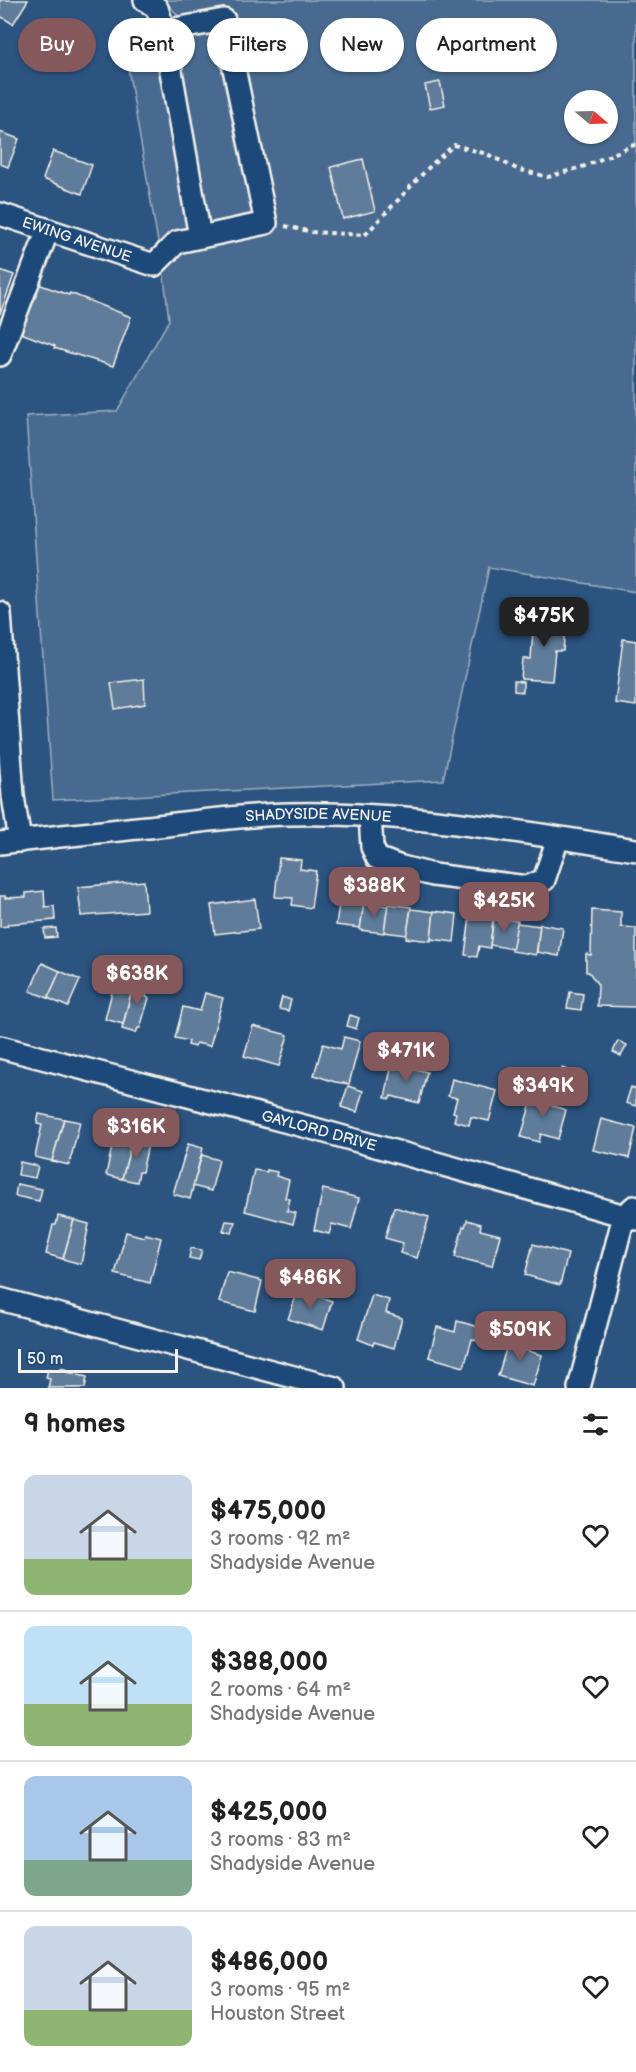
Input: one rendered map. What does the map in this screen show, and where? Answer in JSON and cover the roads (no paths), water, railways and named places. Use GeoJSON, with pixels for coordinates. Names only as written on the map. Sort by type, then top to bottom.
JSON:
{"type":"FeatureCollection","features":[{"type":"Feature","properties":{"kind":"street"},"geometry":{"type":"LineString","coordinates":[[151,4],[158,18]]}},
{"type":"Feature","properties":{"kind":"street"},"geometry":{"type":"LineString","coordinates":[[171,72],[200,237],[267,223],[224,20],[195,25]]}},
{"type":"Feature","properties":{"kind":"street","name":"EWING AVENUE"},"geometry":{"type":"LineString","coordinates":[[0,214],[154,265],[177,242],[200,237]]}},
{"type":"Feature","properties":{"kind":"street"},"geometry":{"type":"LineString","coordinates":[[0,355],[48,230]]}},
{"type":"Feature","properties":{"kind":"street"},"geometry":{"type":"LineString","coordinates":[[0,613],[13,796],[10,842]]}},
{"type":"Feature","properties":{"kind":"street","name":"SHADYSIDE AVENUE"},"geometry":{"type":"LineString","coordinates":[[10,842],[288,814],[370,816],[477,826],[636,850]]}},
{"type":"Feature","properties":{"kind":"street"},"geometry":{"type":"LineString","coordinates":[[370,816],[372,847],[377,858],[433,875],[527,887],[544,880],[558,838]]}},
{"type":"Feature","properties":{"kind":"street","name":"GAYLORD DRIVE"},"geometry":{"type":"LineString","coordinates":[[0,1047],[632,1213]]}},
{"type":"Feature","properties":{"kind":"street"},"geometry":{"type":"LineString","coordinates":[[579,1388],[632,1213]]}},
{"type":"Feature","properties":{"kind":"street"},"geometry":{"type":"LineString","coordinates":[[0,1299],[335,1388]]}}]}
